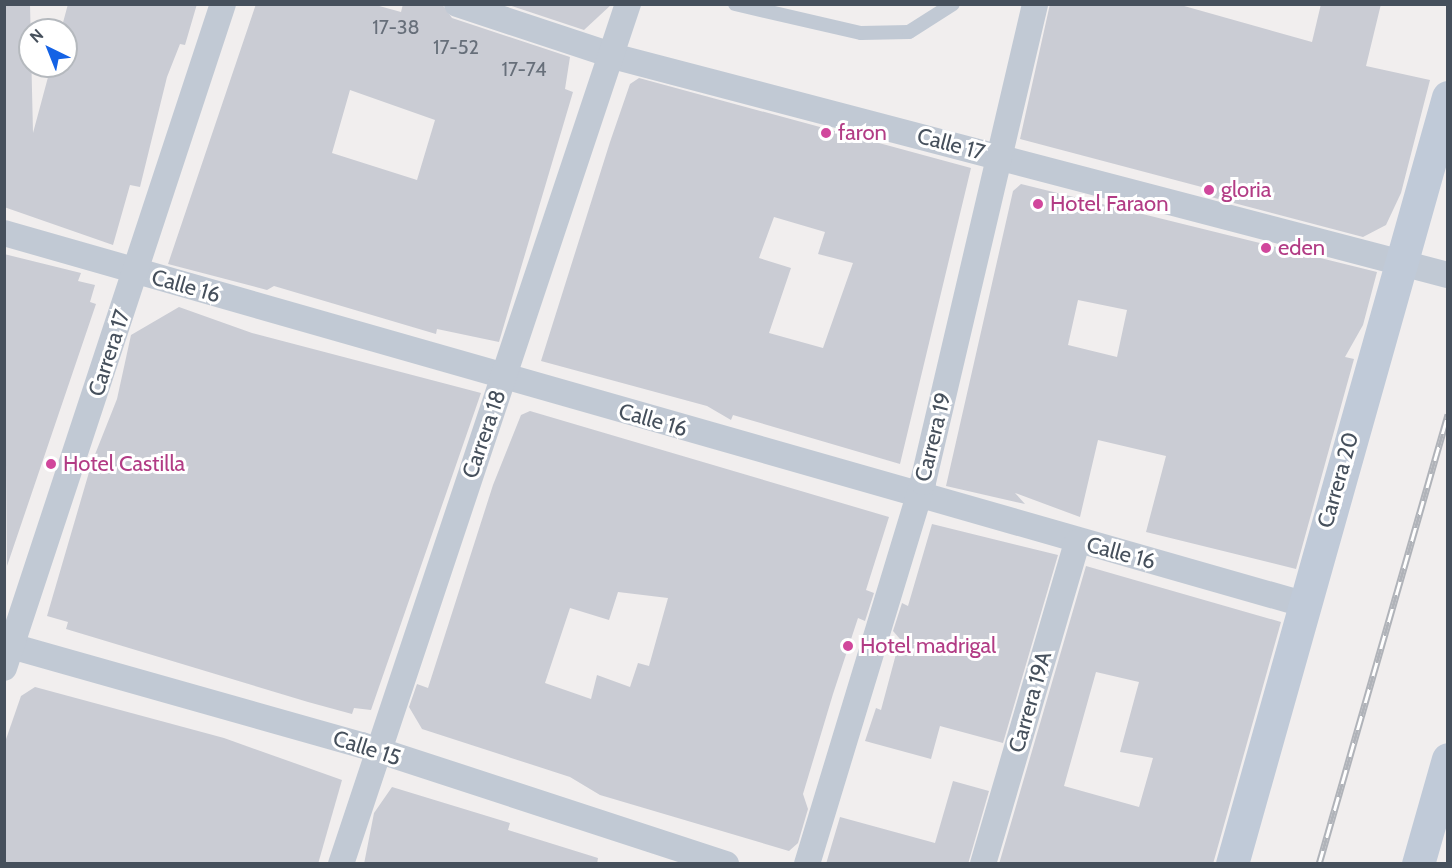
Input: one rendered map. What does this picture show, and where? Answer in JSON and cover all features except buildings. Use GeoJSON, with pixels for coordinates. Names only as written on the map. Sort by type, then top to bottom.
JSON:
{"type":"FeatureCollection","features":[{"type":"Feature","properties":{"kind":"street","name":"Carrera 17"},"geometry":{"type":"LineString","coordinates":[[7,652],[136,271],[223,4]]}},
{"type":"Feature","properties":{"kind":"street","name":"Calle 17"},"geometry":{"type":"LineString","coordinates":[[457,4],[610,55],[1448,274]]}},
{"type":"Feature","properties":{"kind":"street","name":"Carrera 18"},"geometry":{"type":"LineString","coordinates":[[341,864],[628,4]]}},
{"type":"Feature","properties":{"kind":"street","name":"Carrera 19"},"geometry":{"type":"LineString","coordinates":[[807,864],[919,496],[1035,4]]}},
{"type":"Feature","properties":{"kind":"street","name":"Carrera 20"},"geometry":{"type":"LineString","coordinates":[[1232,864],[1400,260],[1447,102]]}},
{"type":"Feature","properties":{"kind":"street","name":"Calle 16"},"geometry":{"type":"LineString","coordinates":[[4,233],[1077,542],[1303,604]]}},
{"type":"Feature","properties":{"kind":"street","name":"Carrera 19A"},"geometry":{"type":"LineString","coordinates":[[983,864],[1077,542]]}},
{"type":"Feature","properties":{"kind":"street","name":"Calle 15"},"geometry":{"type":"LineString","coordinates":[[7,652],[377,751],[726,864]]}},
{"type":"Feature","properties":{"kind":"street"},"geometry":{"type":"LineString","coordinates":[[1418,864],[1448,759]]}},
{"type":"Feature","properties":{"kind":"lane"},"geometry":{"type":"LineString","coordinates":[[735,4],[788,9],[861,33],[909,32],[953,4]]}},
{"type":"Feature","properties":{"kind":"railway"},"geometry":{"type":"LineString","coordinates":[[1319,864],[1448,414]]}},
{"type":"Feature","properties":{"kind":"place","name":"faron"},"geometry":{"type":"Point","coordinates":[826,133]}},
{"type":"Feature","properties":{"kind":"place","name":"gloria"},"geometry":{"type":"Point","coordinates":[1209,190]}},
{"type":"Feature","properties":{"kind":"place","name":"Hotel Faraon"},"geometry":{"type":"Point","coordinates":[1038,204]}},
{"type":"Feature","properties":{"kind":"place","name":"eden"},"geometry":{"type":"Point","coordinates":[1266,248]}},
{"type":"Feature","properties":{"kind":"place","name":"Hotel Castilla"},"geometry":{"type":"Point","coordinates":[51,464]}},
{"type":"Feature","properties":{"kind":"place","name":"Hotel madrigal"},"geometry":{"type":"Point","coordinates":[848,646]}}]}
